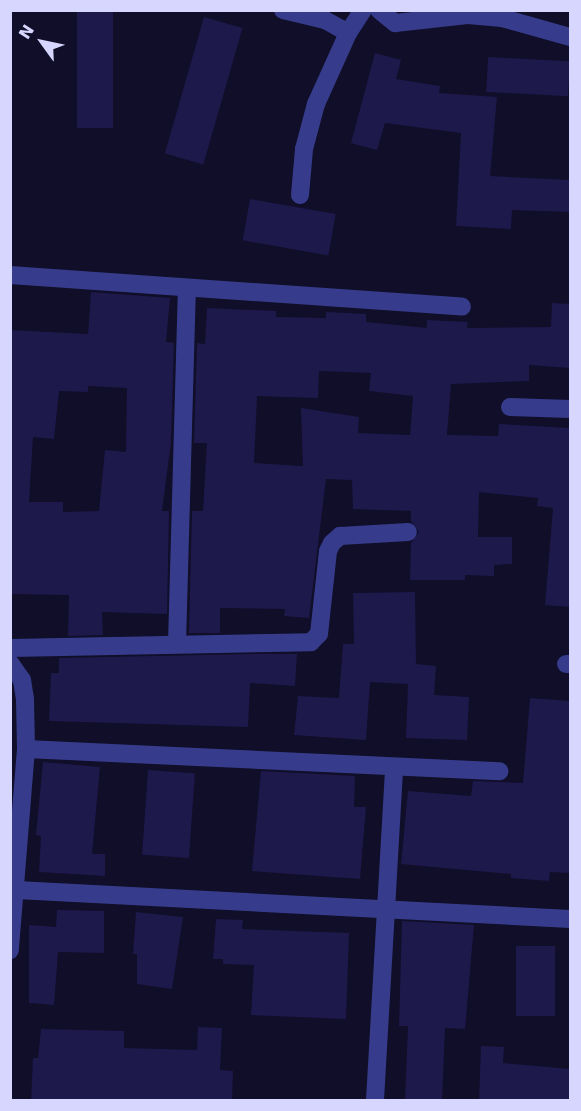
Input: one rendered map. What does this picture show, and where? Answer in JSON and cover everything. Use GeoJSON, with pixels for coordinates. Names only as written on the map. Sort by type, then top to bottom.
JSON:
{"type":"FeatureCollection","features":[{"type":"Feature","properties":{"kind":"street"},"geometry":{"type":"LineString","coordinates":[[283,10],[325,20],[348,33]]}},
{"type":"Feature","properties":{"kind":"street"},"geometry":{"type":"LineString","coordinates":[[300,195],[304,149],[316,104],[348,33],[363,10]]}},
{"type":"Feature","properties":{"kind":"street"},"geometry":{"type":"LineString","coordinates":[[379,10],[395,23],[468,15],[502,18],[570,37]]}},
{"type":"Feature","properties":{"kind":"street"},"geometry":{"type":"LineString","coordinates":[[10,275],[462,307]]}},
{"type":"Feature","properties":{"kind":"street"},"geometry":{"type":"LineString","coordinates":[[177,644],[187,288]]}},
{"type":"Feature","properties":{"kind":"street"},"geometry":{"type":"LineString","coordinates":[[510,407],[570,409]]}},
{"type":"Feature","properties":{"kind":"street"},"geometry":{"type":"LineString","coordinates":[[10,648],[311,642],[319,634],[328,551],[332,543],[340,536],[408,532]]}},
{"type":"Feature","properties":{"kind":"street"},"geometry":{"type":"LineString","coordinates":[[10,663],[22,680],[25,700],[26,749],[17,890],[10,950]]}},
{"type":"Feature","properties":{"kind":"street"},"geometry":{"type":"LineString","coordinates":[[26,749],[394,768],[499,771]]}},
{"type":"Feature","properties":{"kind":"street"},"geometry":{"type":"LineString","coordinates":[[375,1101],[383,911],[394,768]]}},
{"type":"Feature","properties":{"kind":"street"},"geometry":{"type":"LineString","coordinates":[[17,890],[383,911],[570,919]]}},
{"type":"Feature","properties":{"kind":"building"},"geometry":{"type":"Polygon","coordinates":[[[77,10],[113,10],[113,128],[77,128],[77,10]]]}},
{"type":"Feature","properties":{"kind":"building"},"geometry":{"type":"Polygon","coordinates":[[[204,17],[242,28],[203,165],[165,153],[204,17]]]}},
{"type":"Feature","properties":{"kind":"building"},"geometry":{"type":"Polygon","coordinates":[[[375,53],[401,60],[396,79],[440,86],[439,93],[497,97],[490,176],[570,180],[570,212],[512,210],[511,229],[456,226],[461,133],[385,123],[377,150],[351,143],[375,53]]]}},
{"type":"Feature","properties":{"kind":"building"},"geometry":{"type":"Polygon","coordinates":[[[488,57],[570,61],[568,96],[486,92],[488,57]]]}},
{"type":"Feature","properties":{"kind":"building"},"geometry":{"type":"Polygon","coordinates":[[[250,199],[336,214],[328,255],[243,240],[250,199]]]}},
{"type":"Feature","properties":{"kind":"building"},"geometry":{"type":"Polygon","coordinates":[[[91,292],[170,298],[166,342],[174,343],[171,442],[162,511],[169,511],[167,614],[102,612],[103,635],[68,636],[69,595],[10,594],[10,330],[88,334],[91,292]],[[88,386],[88,392],[59,391],[54,439],[33,437],[29,502],[63,502],[63,512],[99,511],[105,450],[126,452],[127,388],[88,386]]]}},
{"type":"Feature","properties":{"kind":"building"},"geometry":{"type":"Polygon","coordinates":[[[552,303],[570,304],[570,368],[529,365],[529,381],[451,384],[447,435],[498,436],[499,424],[570,428],[570,607],[545,605],[553,508],[537,506],[538,498],[479,492],[478,537],[512,537],[512,564],[494,565],[494,576],[465,575],[465,580],[410,580],[411,543],[419,532],[411,521],[411,511],[353,509],[352,480],[326,479],[309,618],[284,616],[285,609],[220,608],[220,633],[189,633],[192,511],[203,511],[207,443],[194,443],[197,343],[205,344],[207,308],[276,311],[276,317],[326,318],[326,312],[366,314],[366,322],[427,328],[427,320],[468,322],[467,328],[551,327],[552,303]],[[319,371],[318,398],[257,396],[254,463],[303,466],[301,408],[359,417],[358,433],[410,435],[413,396],[369,391],[371,373],[319,371]]]}},
{"type":"Feature","properties":{"kind":"building"},"geometry":{"type":"Polygon","coordinates":[[[415,592],[416,664],[436,666],[434,695],[469,697],[467,740],[406,738],[408,684],[370,682],[366,740],[294,735],[298,696],[339,698],[343,644],[354,644],[353,593],[415,592]]]}},
{"type":"Feature","properties":{"kind":"building"},"geometry":{"type":"Polygon","coordinates":[[[297,654],[295,686],[250,683],[248,727],[49,721],[51,673],[59,673],[59,658],[297,654]]]}},
{"type":"Feature","properties":{"kind":"building"},"geometry":{"type":"Polygon","coordinates":[[[530,698],[570,701],[570,873],[550,872],[549,881],[511,878],[511,874],[401,864],[408,791],[471,796],[473,781],[523,783],[530,698]]]}},
{"type":"Feature","properties":{"kind":"building"},"geometry":{"type":"Polygon","coordinates":[[[43,762],[100,767],[92,854],[105,854],[105,876],[39,872],[41,836],[36,835],[43,762]]]}},
{"type":"Feature","properties":{"kind":"building"},"geometry":{"type":"Polygon","coordinates":[[[148,770],[195,773],[189,858],[142,855],[148,770]]]}},
{"type":"Feature","properties":{"kind":"building"},"geometry":{"type":"Polygon","coordinates":[[[261,771],[355,776],[354,807],[366,807],[360,879],[252,871],[261,771]]]}},
{"type":"Feature","properties":{"kind":"building"},"geometry":{"type":"Polygon","coordinates":[[[57,910],[104,911],[104,953],[58,952],[54,1005],[29,1003],[29,925],[56,927],[57,910]]]}},
{"type":"Feature","properties":{"kind":"building"},"geometry":{"type":"Polygon","coordinates":[[[136,912],[183,917],[172,989],[137,984],[137,954],[133,954],[136,912]]]}},
{"type":"Feature","properties":{"kind":"building"},"geometry":{"type":"Polygon","coordinates":[[[216,919],[243,920],[242,929],[349,933],[346,1019],[251,1015],[254,965],[223,964],[223,959],[213,959],[216,919]]]}},
{"type":"Feature","properties":{"kind":"building"},"geometry":{"type":"Polygon","coordinates":[[[402,921],[474,925],[465,1029],[445,1028],[442,1101],[405,1101],[408,1026],[399,1026],[402,921]]]}},
{"type":"Feature","properties":{"kind":"building"},"geometry":{"type":"Polygon","coordinates":[[[516,946],[555,946],[555,1016],[516,1016],[516,946]]]}},
{"type":"Feature","properties":{"kind":"building"},"geometry":{"type":"Polygon","coordinates":[[[198,1027],[222,1028],[220,1070],[233,1071],[232,1101],[31,1101],[33,1058],[38,1058],[41,1029],[124,1031],[124,1048],[197,1050],[198,1027]]]}},
{"type":"Feature","properties":{"kind":"building"},"geometry":{"type":"Polygon","coordinates":[[[481,1046],[504,1047],[503,1063],[570,1069],[570,1101],[479,1101],[481,1046]]]}}]}
